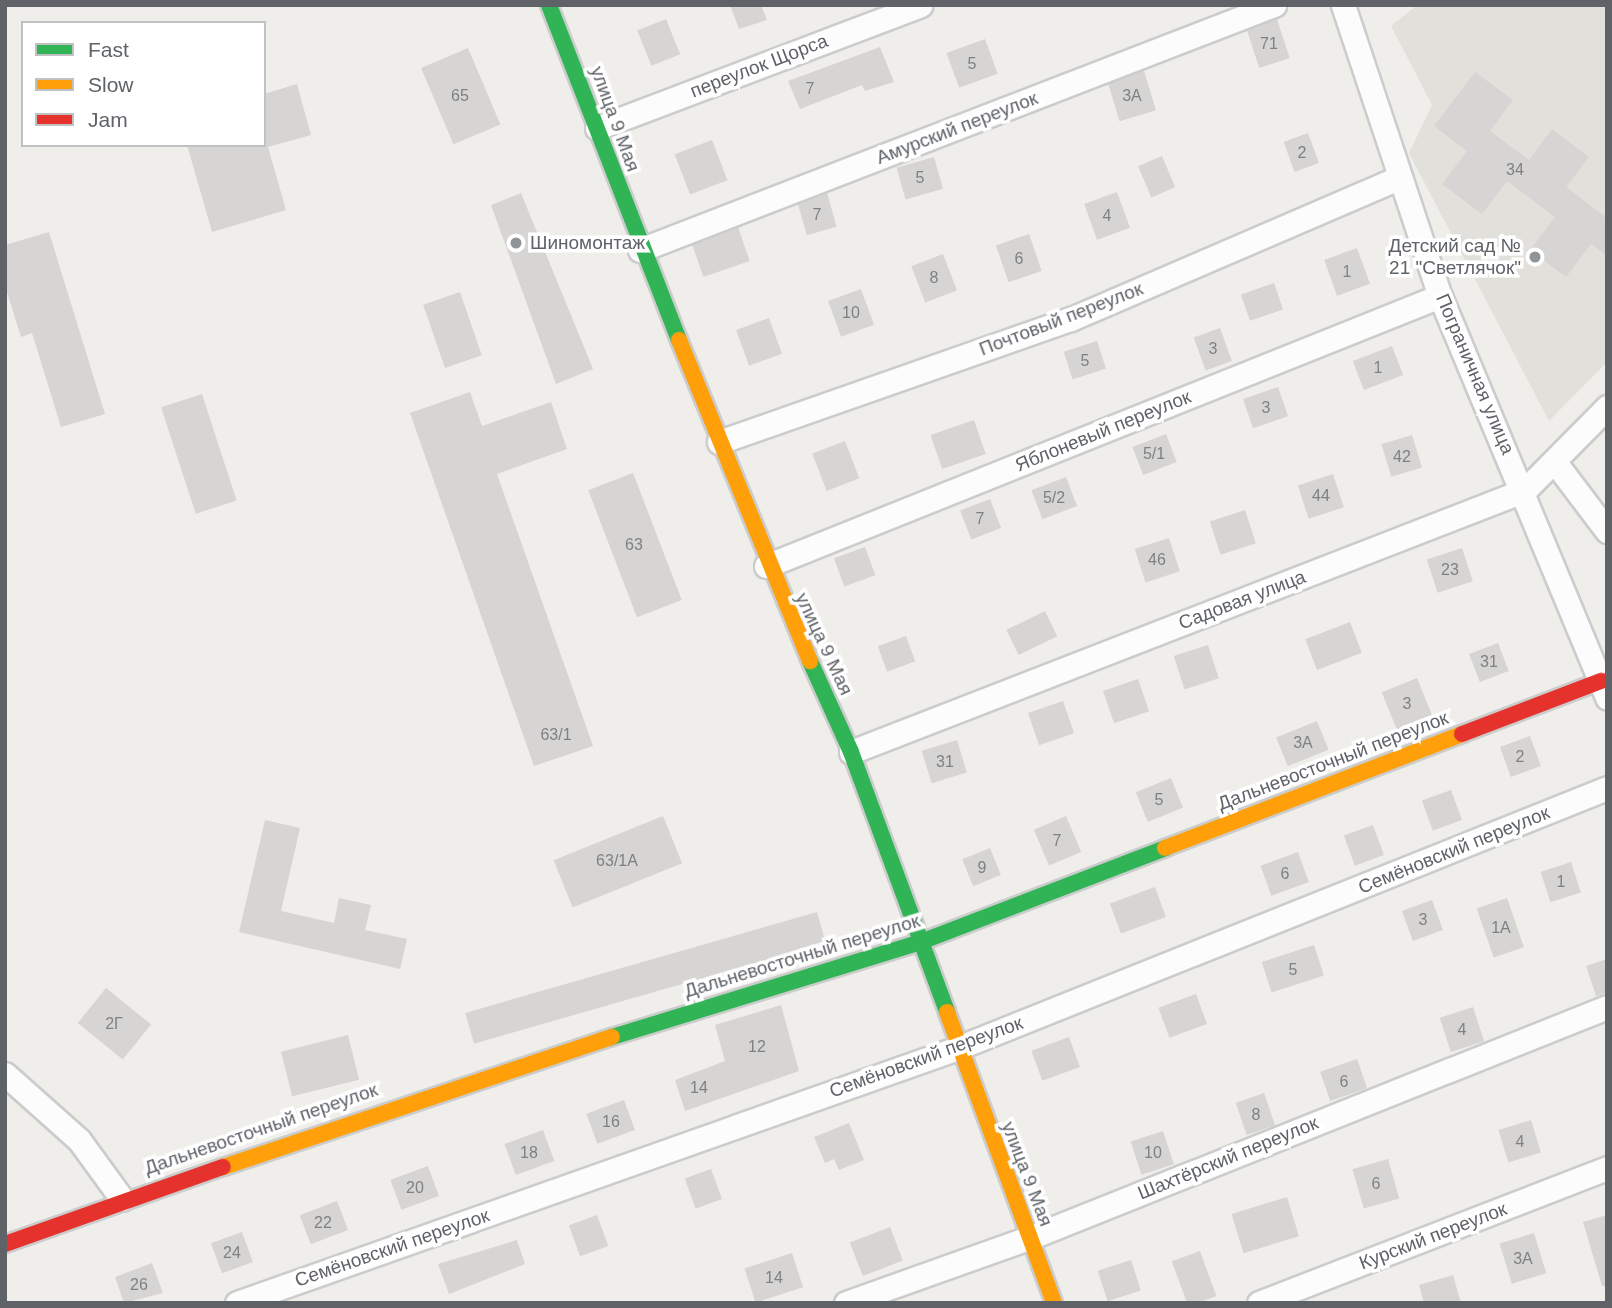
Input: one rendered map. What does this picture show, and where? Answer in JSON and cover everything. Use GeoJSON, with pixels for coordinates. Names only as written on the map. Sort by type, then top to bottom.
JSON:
{"type":"FeatureCollection","features":[{"type":"Feature","properties":{"kind":"street","name":"улица 9 Мая"},"geometry":{"type":"LineString","coordinates":[[549,5],[597,128],[640,250],[719,442],[766,566],[851,752],[955,1049],[1054,1303]]}},
{"type":"Feature","properties":{"kind":"street","name":"переулок Щорса"},"geometry":{"type":"LineString","coordinates":[[597,128],[920,5]]}},
{"type":"Feature","properties":{"kind":"street","name":"Амурский переулок"},"geometry":{"type":"LineString","coordinates":[[640,250],[1274,5]]}},
{"type":"Feature","properties":{"kind":"street","name":"Пограничная улица"},"geometry":{"type":"LineString","coordinates":[[1343,5],[1396,179],[1440,296],[1525,490],[1604,690]]}},
{"type":"Feature","properties":{"kind":"street","name":"Почтовый переулок"},"geometry":{"type":"LineString","coordinates":[[719,442],[1072,319],[1396,179]]}},
{"type":"Feature","properties":{"kind":"street","name":"Яблоневый переулок"},"geometry":{"type":"LineString","coordinates":[[766,566],[1440,296]]}},
{"type":"Feature","properties":{"kind":"street","name":"Садовая улица"},"geometry":{"type":"LineString","coordinates":[[851,752],[1525,490],[1607,407]]}},
{"type":"Feature","properties":{"kind":"street"},"geometry":{"type":"LineString","coordinates":[[1554,461],[1607,531]]}},
{"type":"Feature","properties":{"kind":"street","name":"Дальневосточный переулок"},"geometry":{"type":"LineString","coordinates":[[5,1244],[122,1199],[450,1086],[918,943],[1604,690]]}},
{"type":"Feature","properties":{"kind":"street","name":"Семёновский переулок"},"geometry":{"type":"LineString","coordinates":[[237,1303],[955,1049],[1607,789]]}},
{"type":"Feature","properties":{"kind":"street","name":"Шахтёрский переулок"},"geometry":{"type":"LineString","coordinates":[[846,1303],[1029,1238],[1607,1007]]}},
{"type":"Feature","properties":{"kind":"street"},"geometry":{"type":"LineString","coordinates":[[5,1074],[79,1140],[122,1199]]}},
{"type":"Feature","properties":{"kind":"street","name":"Курский переулок"},"geometry":{"type":"LineString","coordinates":[[1259,1303],[1607,1168]]}},
{"type":"Feature","properties":{"kind":"shaded area","name":"Детский сад № 21 \"Светлячок\""},"geometry":{"type":"Polygon","coordinates":[[[1417,5],[1607,5],[1607,362],[1549,421],[1409,153],[1432,105],[1391,26],[1417,5]]]}},
{"type":"Feature","properties":{"kind":"building"},"geometry":{"type":"Polygon","coordinates":[[[730,5],[761,5],[767,20],[739,29],[730,5]]]}},
{"type":"Feature","properties":{"kind":"building"},"geometry":{"type":"Polygon","coordinates":[[[666,19],[680,54],[651,66],[637,31],[666,19]]]}},
{"type":"Feature","properties":{"kind":"building"},"geometry":{"type":"Polygon","coordinates":[[[1277,19],[1290,58],[1259,68],[1247,29],[1277,19]]]}},
{"type":"Feature","properties":{"kind":"building"},"geometry":{"type":"Polygon","coordinates":[[[985,39],[998,74],[959,88],[946,53],[985,39]]]}},
{"type":"Feature","properties":{"kind":"building"},"geometry":{"type":"Polygon","coordinates":[[[880,47],[894,82],[865,91],[862,85],[800,109],[788,81],[880,47]]]}},
{"type":"Feature","properties":{"kind":"building"},"geometry":{"type":"Polygon","coordinates":[[[468,48],[500,124],[453,144],[421,68],[468,48]]]}},
{"type":"Feature","properties":{"kind":"building"},"geometry":{"type":"Polygon","coordinates":[[[1144,71],[1156,110],[1120,121],[1108,82],[1144,71]]]}},
{"type":"Feature","properties":{"kind":"building"},"geometry":{"type":"Polygon","coordinates":[[[1475,72],[1513,100],[1490,131],[1529,160],[1552,129],[1589,157],[1566,187],[1607,218],[1607,256],[1591,244],[1566,277],[1530,250],[1555,217],[1507,181],[1482,214],[1442,184],[1467,151],[1434,126],[1475,72]]]}},
{"type":"Feature","properties":{"kind":"building"},"geometry":{"type":"Polygon","coordinates":[[[297,84],[311,135],[268,147],[286,210],[212,232],[188,147],[266,147],[266,93],[297,84]]]}},
{"type":"Feature","properties":{"kind":"building"},"geometry":{"type":"Polygon","coordinates":[[[1308,133],[1319,163],[1295,172],[1284,142],[1308,133]]]}},
{"type":"Feature","properties":{"kind":"building"},"geometry":{"type":"Polygon","coordinates":[[[712,140],[727,180],[690,194],[675,154],[712,140]]]}},
{"type":"Feature","properties":{"kind":"building"},"geometry":{"type":"Polygon","coordinates":[[[1162,156],[1175,187],[1151,197],[1138,166],[1162,156]]]}},
{"type":"Feature","properties":{"kind":"building"},"geometry":{"type":"Polygon","coordinates":[[[934,157],[943,189],[906,199],[897,168],[934,157]]]}},
{"type":"Feature","properties":{"kind":"building"},"geometry":{"type":"Polygon","coordinates":[[[1117,192],[1130,228],[1097,240],[1084,204],[1117,192]]]}},
{"type":"Feature","properties":{"kind":"building"},"geometry":{"type":"Polygon","coordinates":[[[521,193],[593,369],[556,384],[491,205],[521,193]]]}},
{"type":"Feature","properties":{"kind":"building"},"geometry":{"type":"Polygon","coordinates":[[[827,193],[837,227],[807,235],[797,202],[827,193]]]}},
{"type":"Feature","properties":{"kind":"building"},"geometry":{"type":"Polygon","coordinates":[[[738,227],[750,261],[703,277],[692,243],[738,227]]]}},
{"type":"Feature","properties":{"kind":"building"},"geometry":{"type":"Polygon","coordinates":[[[49,232],[105,414],[61,427],[32,333],[21,337],[5,286],[5,245],[49,232]]]}},
{"type":"Feature","properties":{"kind":"building"},"geometry":{"type":"Polygon","coordinates":[[[1029,234],[1042,271],[1009,282],[996,245],[1029,234]]]}},
{"type":"Feature","properties":{"kind":"building"},"geometry":{"type":"Polygon","coordinates":[[[1357,248],[1370,284],[1337,296],[1324,260],[1357,248]]]}},
{"type":"Feature","properties":{"kind":"building"},"geometry":{"type":"Polygon","coordinates":[[[943,254],[957,290],[925,303],[911,266],[943,254]]]}},
{"type":"Feature","properties":{"kind":"building"},"geometry":{"type":"Polygon","coordinates":[[[1274,283],[1283,309],[1250,321],[1241,294],[1274,283]]]}},
{"type":"Feature","properties":{"kind":"building"},"geometry":{"type":"Polygon","coordinates":[[[861,289],[874,325],[841,337],[828,301],[861,289]]]}},
{"type":"Feature","properties":{"kind":"building"},"geometry":{"type":"Polygon","coordinates":[[[460,292],[482,355],[445,368],[423,305],[460,292]]]}},
{"type":"Feature","properties":{"kind":"building"},"geometry":{"type":"Polygon","coordinates":[[[769,318],[782,354],[749,366],[736,330],[769,318]]]}},
{"type":"Feature","properties":{"kind":"building"},"geometry":{"type":"Polygon","coordinates":[[[1220,328],[1232,361],[1206,370],[1194,338],[1220,328]]]}},
{"type":"Feature","properties":{"kind":"building"},"geometry":{"type":"Polygon","coordinates":[[[1097,341],[1106,369],[1073,379],[1064,352],[1097,341]]]}},
{"type":"Feature","properties":{"kind":"building"},"geometry":{"type":"Polygon","coordinates":[[[1392,346],[1403,375],[1364,390],[1353,361],[1392,346]]]}},
{"type":"Feature","properties":{"kind":"building"},"geometry":{"type":"Polygon","coordinates":[[[1278,387],[1288,416],[1253,428],[1243,399],[1278,387]]]}},
{"type":"Feature","properties":{"kind":"building"},"geometry":{"type":"Polygon","coordinates":[[[470,392],[482,426],[551,402],[567,449],[497,474],[593,746],[534,766],[410,413],[470,392]]]}},
{"type":"Feature","properties":{"kind":"building"},"geometry":{"type":"Polygon","coordinates":[[[202,394],[237,501],[196,514],[161,407],[202,394]]]}},
{"type":"Feature","properties":{"kind":"building"},"geometry":{"type":"Polygon","coordinates":[[[974,420],[986,454],[942,469],[931,435],[974,420]]]}},
{"type":"Feature","properties":{"kind":"building"},"geometry":{"type":"Polygon","coordinates":[[[1166,434],[1177,462],[1143,475],[1132,447],[1166,434]]]}},
{"type":"Feature","properties":{"kind":"building"},"geometry":{"type":"Polygon","coordinates":[[[1412,435],[1422,468],[1391,477],[1381,444],[1412,435]]]}},
{"type":"Feature","properties":{"kind":"building"},"geometry":{"type":"Polygon","coordinates":[[[845,441],[859,478],[827,491],[812,454],[845,441]]]}},
{"type":"Feature","properties":{"kind":"building"},"geometry":{"type":"Polygon","coordinates":[[[633,473],[682,600],[637,617],[588,490],[633,473]]]}},
{"type":"Feature","properties":{"kind":"building"},"geometry":{"type":"Polygon","coordinates":[[[1333,474],[1344,507],[1309,519],[1298,485],[1333,474]]]}},
{"type":"Feature","properties":{"kind":"building"},"geometry":{"type":"Polygon","coordinates":[[[1066,477],[1077,506],[1043,519],[1031,490],[1066,477]]]}},
{"type":"Feature","properties":{"kind":"building"},"geometry":{"type":"Polygon","coordinates":[[[990,499],[1001,528],[971,539],[960,510],[990,499]]]}},
{"type":"Feature","properties":{"kind":"building"},"geometry":{"type":"Polygon","coordinates":[[[1245,510],[1256,543],[1221,555],[1210,521],[1245,510]]]}},
{"type":"Feature","properties":{"kind":"building"},"geometry":{"type":"Polygon","coordinates":[[[1169,538],[1180,571],[1146,582],[1135,549],[1169,538]]]}},
{"type":"Feature","properties":{"kind":"building"},"geometry":{"type":"Polygon","coordinates":[[[865,547],[875,575],[844,586],[834,558],[865,547]]]}},
{"type":"Feature","properties":{"kind":"building"},"geometry":{"type":"Polygon","coordinates":[[[1462,548],[1473,581],[1438,593],[1427,559],[1462,548]]]}},
{"type":"Feature","properties":{"kind":"building"},"geometry":{"type":"Polygon","coordinates":[[[1045,611],[1057,636],[1019,655],[1006,630],[1045,611]]]}},
{"type":"Feature","properties":{"kind":"building"},"geometry":{"type":"Polygon","coordinates":[[[1350,622],[1362,653],[1317,670],[1305,639],[1350,622]]]}},
{"type":"Feature","properties":{"kind":"building"},"geometry":{"type":"Polygon","coordinates":[[[906,636],[915,661],[887,672],[878,646],[906,636]]]}},
{"type":"Feature","properties":{"kind":"building"},"geometry":{"type":"Polygon","coordinates":[[[1498,643],[1509,671],[1480,682],[1469,654],[1498,643]]]}},
{"type":"Feature","properties":{"kind":"building"},"geometry":{"type":"Polygon","coordinates":[[[1208,645],[1219,678],[1185,689],[1174,656],[1208,645]]]}},
{"type":"Feature","properties":{"kind":"building"},"geometry":{"type":"Polygon","coordinates":[[[1417,678],[1432,715],[1397,729],[1382,692],[1417,678]]]}},
{"type":"Feature","properties":{"kind":"building"},"geometry":{"type":"Polygon","coordinates":[[[1138,679],[1149,711],[1114,723],[1103,691],[1138,679]]]}},
{"type":"Feature","properties":{"kind":"building"},"geometry":{"type":"Polygon","coordinates":[[[1063,701],[1074,733],[1039,745],[1028,713],[1063,701]]]}},
{"type":"Feature","properties":{"kind":"building"},"geometry":{"type":"Polygon","coordinates":[[[1317,721],[1329,750],[1288,766],[1276,737],[1317,721]]]}},
{"type":"Feature","properties":{"kind":"building"},"geometry":{"type":"Polygon","coordinates":[[[1530,736],[1541,766],[1511,777],[1500,747],[1530,736]]]}},
{"type":"Feature","properties":{"kind":"building"},"geometry":{"type":"Polygon","coordinates":[[[957,740],[967,773],[932,783],[922,751],[957,740]]]}},
{"type":"Feature","properties":{"kind":"building"},"geometry":{"type":"Polygon","coordinates":[[[1171,778],[1183,808],[1148,822],[1136,792],[1171,778]]]}},
{"type":"Feature","properties":{"kind":"building"},"geometry":{"type":"Polygon","coordinates":[[[1451,790],[1462,820],[1433,831],[1422,801],[1451,790]]]}},
{"type":"Feature","properties":{"kind":"building"},"geometry":{"type":"Polygon","coordinates":[[[663,816],[682,863],[573,907],[554,860],[663,816]]]}},
{"type":"Feature","properties":{"kind":"building"},"geometry":{"type":"Polygon","coordinates":[[[1066,816],[1081,852],[1049,866],[1034,830],[1066,816]]]}},
{"type":"Feature","properties":{"kind":"building"},"geometry":{"type":"Polygon","coordinates":[[[265,820],[300,828],[281,911],[334,923],[339,898],[371,905],[365,930],[407,939],[400,969],[239,932],[265,820]]]}},
{"type":"Feature","properties":{"kind":"building"},"geometry":{"type":"Polygon","coordinates":[[[1373,825],[1384,855],[1355,866],[1344,836],[1373,825]]]}},
{"type":"Feature","properties":{"kind":"building"},"geometry":{"type":"Polygon","coordinates":[[[990,848],[1001,875],[973,886],[962,859],[990,848]]]}},
{"type":"Feature","properties":{"kind":"building"},"geometry":{"type":"Polygon","coordinates":[[[1298,852],[1309,882],[1271,896],[1260,866],[1298,852]]]}},
{"type":"Feature","properties":{"kind":"building"},"geometry":{"type":"Polygon","coordinates":[[[1571,862],[1581,892],[1550,902],[1541,872],[1571,862]]]}},
{"type":"Feature","properties":{"kind":"building"},"geometry":{"type":"Polygon","coordinates":[[[1155,887],[1166,917],[1121,933],[1110,903],[1155,887]]]}},
{"type":"Feature","properties":{"kind":"building"},"geometry":{"type":"Polygon","coordinates":[[[1507,898],[1524,947],[1494,958],[1477,908],[1507,898]]]}},
{"type":"Feature","properties":{"kind":"building"},"geometry":{"type":"Polygon","coordinates":[[[1432,900],[1443,930],[1413,941],[1402,911],[1432,900]]]}},
{"type":"Feature","properties":{"kind":"building"},"geometry":{"type":"Polygon","coordinates":[[[817,912],[826,943],[474,1044],[465,1013],[817,912]]]}},
{"type":"Feature","properties":{"kind":"building"},"geometry":{"type":"Polygon","coordinates":[[[1314,945],[1324,975],[1272,992],[1262,962],[1314,945]]]}},
{"type":"Feature","properties":{"kind":"building"},"geometry":{"type":"Polygon","coordinates":[[[1607,959],[1607,993],[1596,996],[1586,966],[1607,959]]]}},
{"type":"Feature","properties":{"kind":"building"},"geometry":{"type":"Polygon","coordinates":[[[106,988],[151,1025],[123,1059],[78,1023],[106,988]]]}},
{"type":"Feature","properties":{"kind":"building"},"geometry":{"type":"Polygon","coordinates":[[[1196,994],[1207,1024],[1169,1038],[1158,1008],[1196,994]]]}},
{"type":"Feature","properties":{"kind":"building"},"geometry":{"type":"Polygon","coordinates":[[[781,1005],[799,1071],[685,1111],[675,1080],[725,1061],[715,1025],[781,1005]]]}},
{"type":"Feature","properties":{"kind":"building"},"geometry":{"type":"Polygon","coordinates":[[[1473,1007],[1484,1041],[1451,1052],[1440,1018],[1473,1007]]]}},
{"type":"Feature","properties":{"kind":"building"},"geometry":{"type":"Polygon","coordinates":[[[348,1035],[359,1080],[292,1096],[281,1052],[348,1035]]]}},
{"type":"Feature","properties":{"kind":"building"},"geometry":{"type":"Polygon","coordinates":[[[1069,1037],[1080,1067],[1042,1081],[1031,1051],[1069,1037]]]}},
{"type":"Feature","properties":{"kind":"building"},"geometry":{"type":"Polygon","coordinates":[[[1357,1059],[1367,1088],[1330,1101],[1320,1072],[1357,1059]]]}},
{"type":"Feature","properties":{"kind":"building"},"geometry":{"type":"Polygon","coordinates":[[[1264,1093],[1275,1125],[1247,1135],[1236,1103],[1264,1093]]]}},
{"type":"Feature","properties":{"kind":"building"},"geometry":{"type":"Polygon","coordinates":[[[624,1100],[635,1130],[597,1144],[586,1114],[624,1100]]]}},
{"type":"Feature","properties":{"kind":"building"},"geometry":{"type":"Polygon","coordinates":[[[1531,1120],[1541,1153],[1508,1162],[1498,1130],[1531,1120]]]}},
{"type":"Feature","properties":{"kind":"building"},"geometry":{"type":"Polygon","coordinates":[[[849,1123],[864,1160],[839,1170],[834,1159],[825,1163],[814,1137],[849,1123]]]}},
{"type":"Feature","properties":{"kind":"building"},"geometry":{"type":"Polygon","coordinates":[[[543,1130],[554,1161],[516,1175],[504,1144],[543,1130]]]}},
{"type":"Feature","properties":{"kind":"building"},"geometry":{"type":"Polygon","coordinates":[[[1163,1131],[1174,1164],[1141,1175],[1131,1142],[1163,1131]]]}},
{"type":"Feature","properties":{"kind":"building"},"geometry":{"type":"Polygon","coordinates":[[[1388,1159],[1399,1198],[1364,1209],[1352,1169],[1388,1159]]]}},
{"type":"Feature","properties":{"kind":"building"},"geometry":{"type":"Polygon","coordinates":[[[428,1166],[439,1196],[401,1210],[390,1180],[428,1166]]]}},
{"type":"Feature","properties":{"kind":"building"},"geometry":{"type":"Polygon","coordinates":[[[711,1169],[722,1199],[696,1209],[685,1179],[711,1169]]]}},
{"type":"Feature","properties":{"kind":"building"},"geometry":{"type":"Polygon","coordinates":[[[1287,1197],[1299,1236],[1244,1253],[1232,1214],[1287,1197]]]}},
{"type":"Feature","properties":{"kind":"building"},"geometry":{"type":"Polygon","coordinates":[[[337,1201],[348,1230],[311,1244],[300,1215],[337,1201]]]}},
{"type":"Feature","properties":{"kind":"building"},"geometry":{"type":"Polygon","coordinates":[[[597,1215],[608,1246],[580,1256],[569,1225],[597,1215]]]}},
{"type":"Feature","properties":{"kind":"building"},"geometry":{"type":"Polygon","coordinates":[[[1607,1215],[1607,1286],[1602,1286],[1583,1222],[1607,1215]]]}},
{"type":"Feature","properties":{"kind":"building"},"geometry":{"type":"Polygon","coordinates":[[[890,1227],[903,1261],[863,1276],[850,1242],[890,1227]]]}},
{"type":"Feature","properties":{"kind":"building"},"geometry":{"type":"Polygon","coordinates":[[[242,1232],[253,1262],[222,1273],[211,1243],[242,1232]]]}},
{"type":"Feature","properties":{"kind":"building"},"geometry":{"type":"Polygon","coordinates":[[[1534,1233],[1546,1273],[1512,1284],[1500,1244],[1534,1233]]]}},
{"type":"Feature","properties":{"kind":"building"},"geometry":{"type":"Polygon","coordinates":[[[517,1240],[525,1264],[449,1294],[438,1264],[517,1240]]]}},
{"type":"Feature","properties":{"kind":"building"},"geometry":{"type":"Polygon","coordinates":[[[1200,1251],[1216,1296],[1197,1303],[1187,1303],[1172,1261],[1200,1251]]]}},
{"type":"Feature","properties":{"kind":"building"},"geometry":{"type":"Polygon","coordinates":[[[792,1253],[803,1287],[756,1303],[744,1268],[792,1253]]]}},
{"type":"Feature","properties":{"kind":"building"},"geometry":{"type":"Polygon","coordinates":[[[1131,1260],[1141,1290],[1108,1301],[1098,1271],[1131,1260]]]}},
{"type":"Feature","properties":{"kind":"building"},"geometry":{"type":"Polygon","coordinates":[[[152,1263],[163,1293],[124,1303],[115,1277],[152,1263]]]}},
{"type":"Feature","properties":{"kind":"building"},"geometry":{"type":"Polygon","coordinates":[[[1453,1275],[1461,1303],[1424,1303],[1419,1285],[1453,1275]]]}},
{"type":"Feature","properties":{"kind":"traffic: fast"},"geometry":{"type":"LineString","coordinates":[[549,5],[679,340]]}},
{"type":"Feature","properties":{"kind":"traffic: fast"},"geometry":{"type":"LineString","coordinates":[[810,661],[851,752],[947,1012]]}},
{"type":"Feature","properties":{"kind":"traffic: fast"},"geometry":{"type":"LineString","coordinates":[[612,1037],[918,943],[1165,848]]}},
{"type":"Feature","properties":{"kind":"traffic: slow"},"geometry":{"type":"LineString","coordinates":[[679,340],[810,661]]}},
{"type":"Feature","properties":{"kind":"traffic: slow"},"geometry":{"type":"LineString","coordinates":[[1165,848],[1462,734]]}},
{"type":"Feature","properties":{"kind":"traffic: slow"},"geometry":{"type":"LineString","coordinates":[[947,1012],[1054,1303]]}},
{"type":"Feature","properties":{"kind":"traffic: slow"},"geometry":{"type":"LineString","coordinates":[[223,1167],[612,1037]]}},
{"type":"Feature","properties":{"kind":"traffic: jam"},"geometry":{"type":"LineString","coordinates":[[1462,734],[1601,681]]}},
{"type":"Feature","properties":{"kind":"traffic: jam"},"geometry":{"type":"LineString","coordinates":[[5,1244],[223,1167]]}},
{"type":"Feature","properties":{"kind":"place","name":"Шиномонтаж"},"geometry":{"type":"Point","coordinates":[516,243]}},
{"type":"Feature","properties":{"kind":"place","name":"Детский сад № 21 \"Светлячок\""},"geometry":{"type":"Point","coordinates":[1535,257]}}]}
